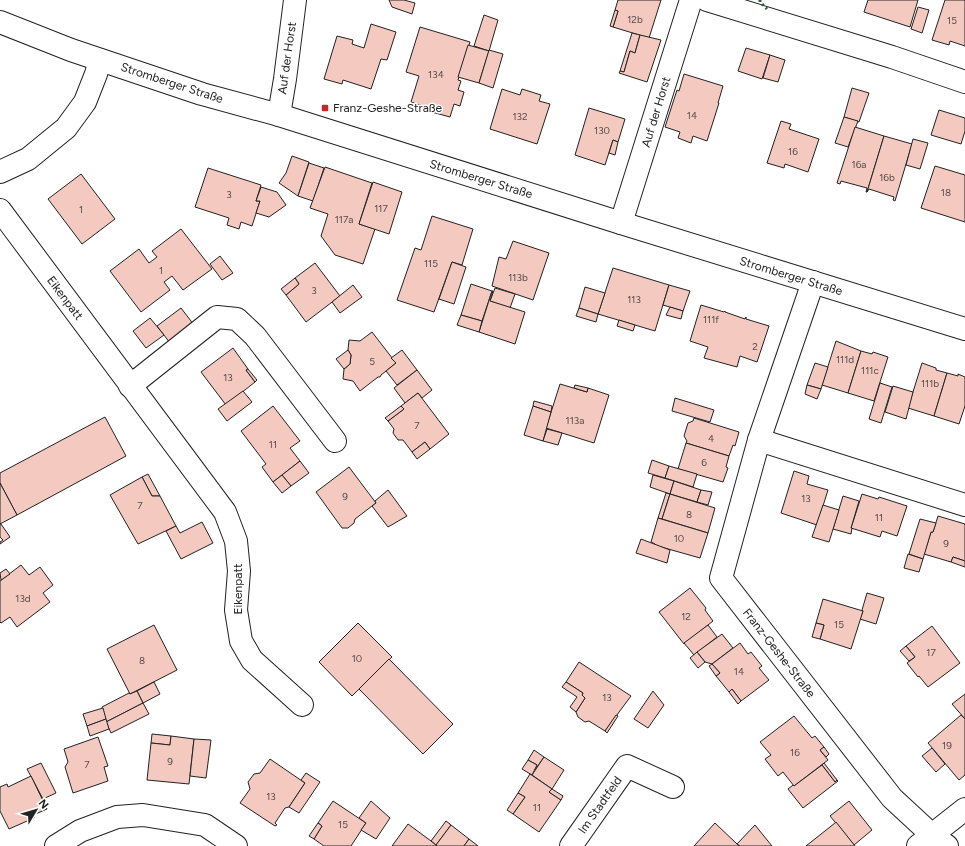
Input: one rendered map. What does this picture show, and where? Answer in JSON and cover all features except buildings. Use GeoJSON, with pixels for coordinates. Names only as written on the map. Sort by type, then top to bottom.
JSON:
{"type":"FeatureCollection","features":[{"type":"Feature","properties":{"kind":"street","name":"Auf der Horst"},"geometry":{"type":"LineString","coordinates":[[279,115],[285,80],[294,0]]}},
{"type":"Feature","properties":{"kind":"street","name":"Auf der Horst"},"geometry":{"type":"LineString","coordinates":[[621,223],[691,0]]}},
{"type":"Feature","properties":{"kind":"street"},"geometry":{"type":"LineString","coordinates":[[707,0],[744,6],[965,82]]}},
{"type":"Feature","properties":{"kind":"street","name":"Stromberger Straße"},"geometry":{"type":"LineString","coordinates":[[0,22],[100,60],[202,94],[279,115],[621,223],[965,329]]}},
{"type":"Feature","properties":{"kind":"street"},"geometry":{"type":"LineString","coordinates":[[0,172],[28,159],[66,128],[84,102],[96,74],[100,60]]}},
{"type":"Feature","properties":{"kind":"street","name":"Eikenpatt"},"geometry":{"type":"LineString","coordinates":[[0,210],[225,512],[236,541],[240,571],[236,610],[241,641],[252,660],[302,705]]}},
{"type":"Feature","properties":{"kind":"street","name":"Franz-Geshe-Straße"},"geometry":{"type":"LineString","coordinates":[[813,282],[759,440],[721,578],[892,798],[932,842],[965,809]]}},
{"type":"Feature","properties":{"kind":"street"},"geometry":{"type":"LineString","coordinates":[[130,386],[217,317],[237,319],[255,336],[335,441]]}},
{"type":"Feature","properties":{"kind":"street"},"geometry":{"type":"LineString","coordinates":[[759,440],[965,506]]}},
{"type":"Feature","properties":{"kind":"street","name":"Im Stadtfeld"},"geometry":{"type":"LineString","coordinates":[[570,846],[627,766],[673,787]]}},
{"type":"Feature","properties":{"kind":"street"},"geometry":{"type":"LineString","coordinates":[[56,846],[80,831],[116,817],[143,815],[205,826],[236,846]]}},
{"type":"Feature","properties":{"kind":"hedge"},"geometry":{"type":"LineString","coordinates":[[760,0],[760,2],[767,9]]}},
{"type":"Feature","properties":{"kind":"place","name":"Franz-Geshe-Straße"},"geometry":{"type":"Point","coordinates":[325,108]}}]}
